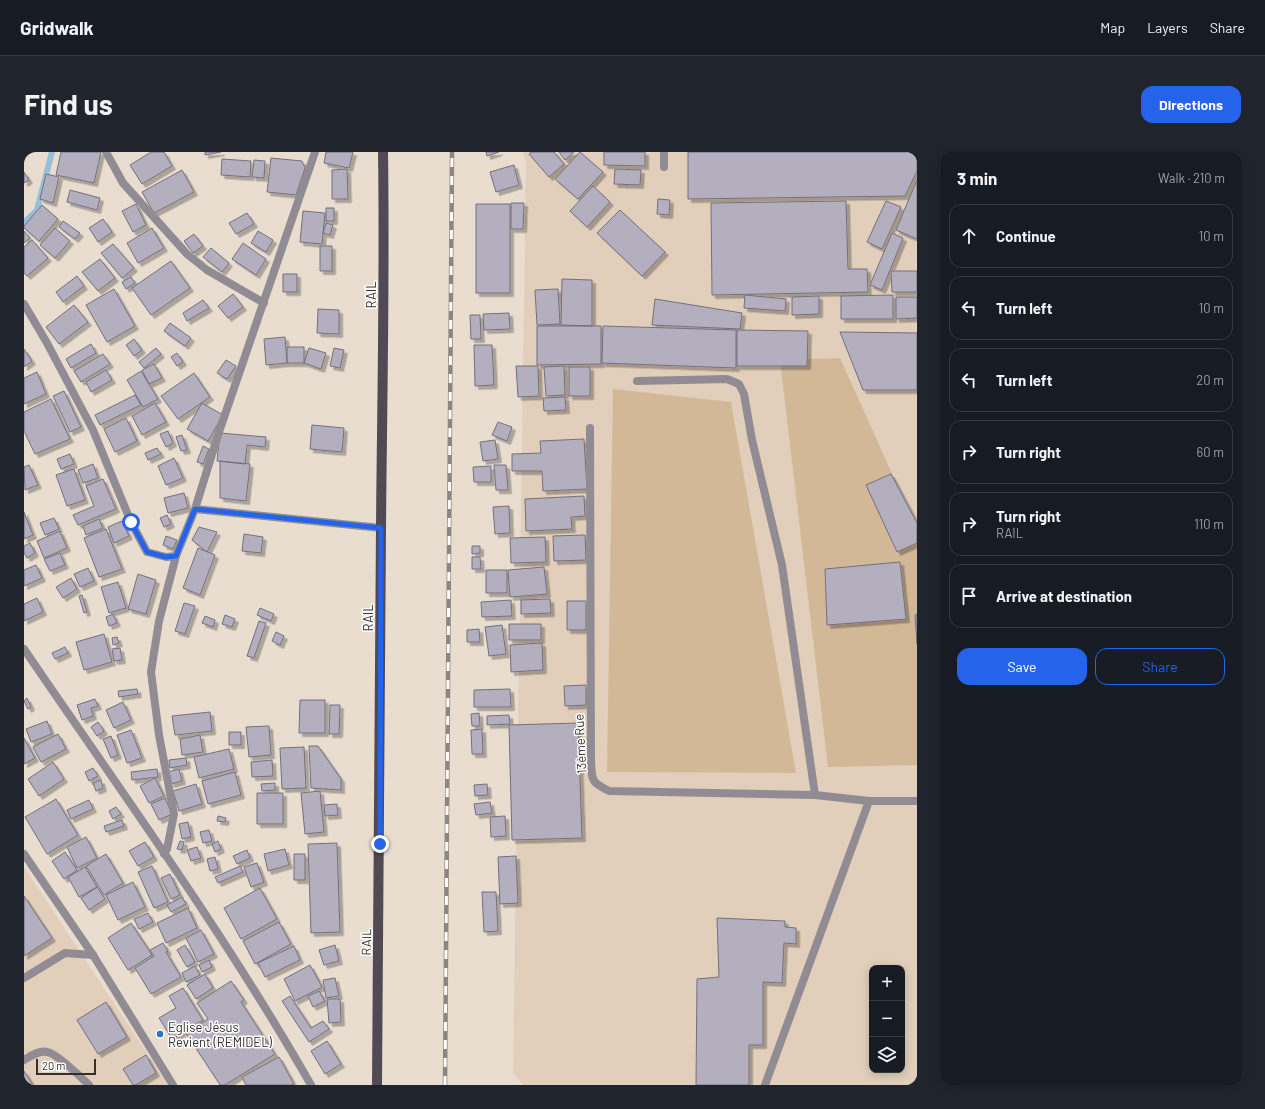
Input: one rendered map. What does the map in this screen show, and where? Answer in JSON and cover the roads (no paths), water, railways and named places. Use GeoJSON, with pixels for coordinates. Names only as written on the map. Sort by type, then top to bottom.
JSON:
{"type":"FeatureCollection","features":[{"type":"Feature","properties":{"kind":"main road","name":"RAIL"},"geometry":{"type":"LineString","coordinates":[[378,1085],[381,528],[384,315],[383,152]]}},
{"type":"Feature","properties":{"kind":"street"},"geometry":{"type":"LineString","coordinates":[[106,152],[123,183],[187,254],[207,270],[264,303]]}},
{"type":"Feature","properties":{"kind":"street"},"geometry":{"type":"LineString","coordinates":[[164,854],[167,849],[174,814],[159,735],[151,672],[159,621],[176,556],[195,509],[219,432],[316,152]]}},
{"type":"Feature","properties":{"kind":"street"},"geometry":{"type":"LineString","coordinates":[[664,152],[664,167]]}},
{"type":"Feature","properties":{"kind":"street"},"geometry":{"type":"LineString","coordinates":[[24,304],[47,343],[93,430],[131,522],[147,552],[166,557],[176,556]]}},
{"type":"Feature","properties":{"kind":"street"},"geometry":{"type":"LineString","coordinates":[[637,381],[727,379],[739,384],[744,394],[752,440],[782,565],[815,795]]}},
{"type":"Feature","properties":{"kind":"street","name":"13ème Rue"},"geometry":{"type":"LineString","coordinates":[[590,428],[591,761],[592,776],[596,785],[609,791],[815,795],[869,801],[917,801]]}},
{"type":"Feature","properties":{"kind":"street"},"geometry":{"type":"LineString","coordinates":[[195,509],[381,528]]}},
{"type":"Feature","properties":{"kind":"street"},"geometry":{"type":"LineString","coordinates":[[24,649],[203,911],[293,1053],[311,1085]]}},
{"type":"Feature","properties":{"kind":"street"},"geometry":{"type":"LineString","coordinates":[[765,1085],[869,801]]}},
{"type":"Feature","properties":{"kind":"street"},"geometry":{"type":"LineString","coordinates":[[24,854],[93,955],[173,1085]]}},
{"type":"Feature","properties":{"kind":"street"},"geometry":{"type":"LineString","coordinates":[[24,978],[65,953],[93,955]]}},
{"type":"Feature","properties":{"kind":"street"},"geometry":{"type":"LineString","coordinates":[[24,1060],[35,1053],[47,1052],[54,1055],[89,1085]]}},
{"type":"Feature","properties":{"kind":"waterway"},"geometry":{"type":"LineString","coordinates":[[24,223],[37,210],[52,152]]}},
{"type":"Feature","properties":{"kind":"railway"},"geometry":{"type":"LineString","coordinates":[[445,1085],[452,152]]}},
{"type":"Feature","properties":{"kind":"place","name":"Eglise Jésus Revient (REMIDEL)"},"geometry":{"type":"Point","coordinates":[160,1034]}}]}
